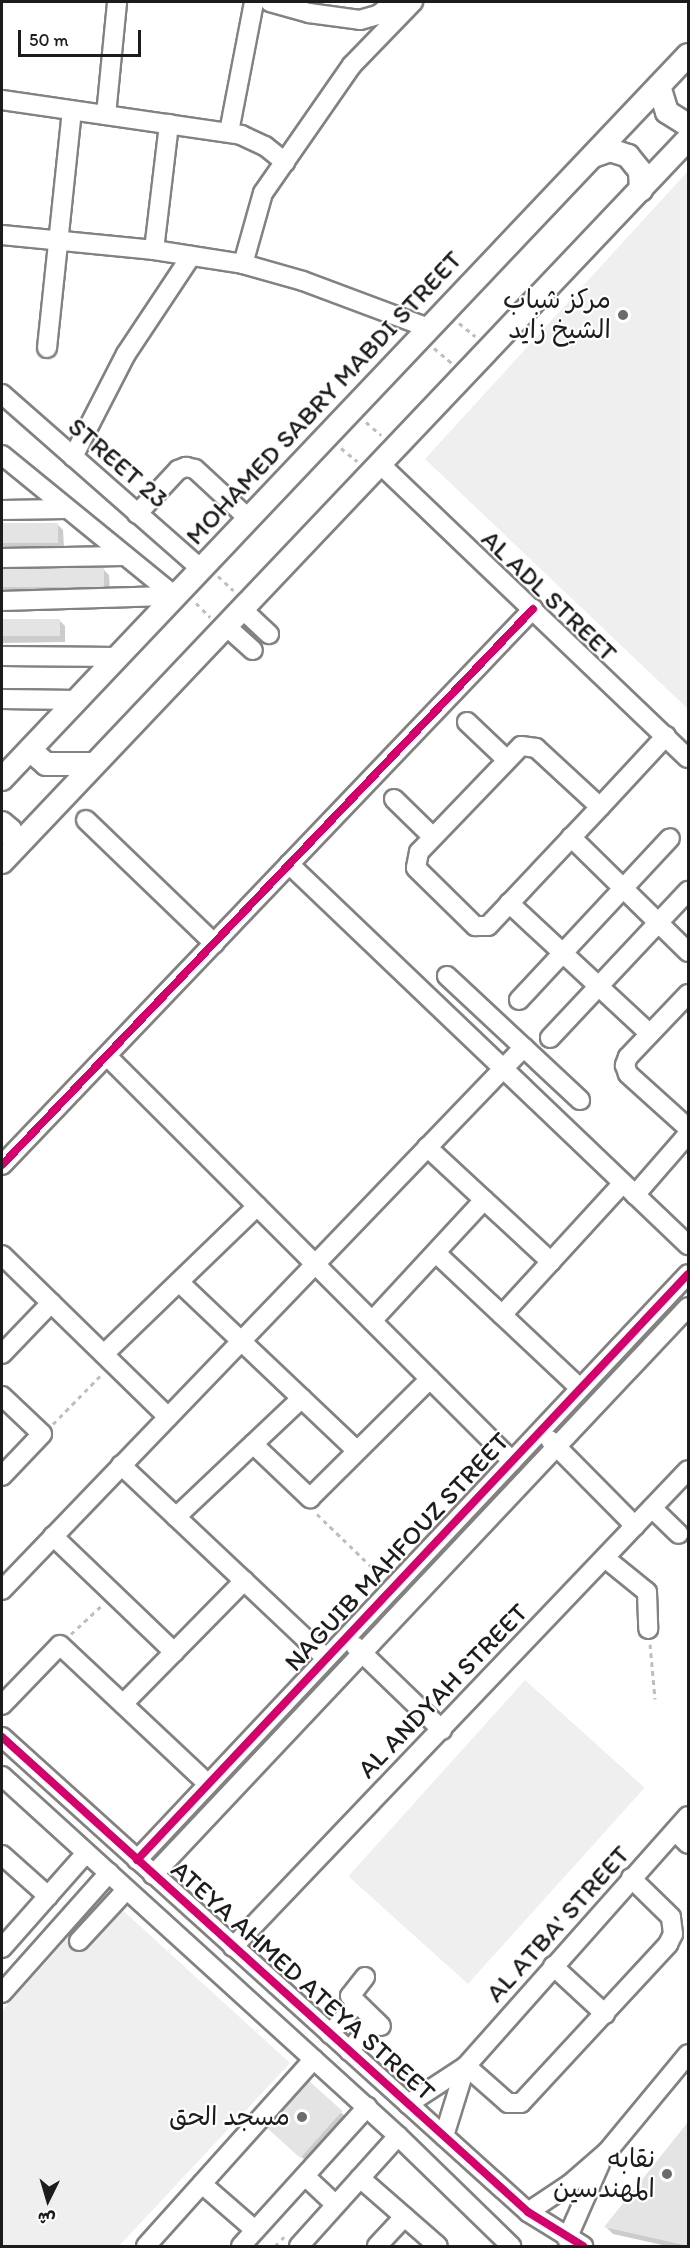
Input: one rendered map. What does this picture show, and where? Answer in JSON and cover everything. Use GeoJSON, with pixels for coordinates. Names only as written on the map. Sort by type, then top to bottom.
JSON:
{"type":"FeatureCollection","features":[{"type":"Feature","properties":{"kind":"main road","name":"MOHAMED SABRY MABDI STREET"},"geometry":{"type":"LineString","coordinates":[[2,779],[688,55]]}},
{"type":"Feature","properties":{"kind":"main road"},"geometry":{"type":"LineString","coordinates":[[659,86],[668,112],[688,125]]}},
{"type":"Feature","properties":{"kind":"main road"},"geometry":{"type":"LineString","coordinates":[[8,855],[688,139]]}},
{"type":"Feature","properties":{"kind":"main road"},"geometry":{"type":"LineString","coordinates":[[593,156],[610,150],[628,156],[640,171],[640,190]]}},
{"type":"Feature","properties":{"kind":"main road"},"geometry":{"type":"LineString","coordinates":[[30,750],[46,764],[94,764]]}},
{"type":"Feature","properties":{"kind":"main road"},"geometry":{"type":"LineString","coordinates":[[2,823],[10,830],[8,855]]}},
{"type":"Feature","properties":{"kind":"street"},"geometry":{"type":"LineString","coordinates":[[106,115],[117,2]]}},
{"type":"Feature","properties":{"kind":"street"},"geometry":{"type":"LineString","coordinates":[[229,132],[254,2]]}},
{"type":"Feature","properties":{"kind":"street"},"geometry":{"type":"LineString","coordinates":[[270,2],[350,19],[369,18],[413,2]]}},
{"type":"Feature","properties":{"kind":"street"},"geometry":{"type":"LineString","coordinates":[[243,264],[263,193],[392,11]]}},
{"type":"Feature","properties":{"kind":"street"},"geometry":{"type":"LineString","coordinates":[[2,100],[229,132],[265,146],[285,162]]}},
{"type":"Feature","properties":{"kind":"street"},"geometry":{"type":"LineString","coordinates":[[47,348],[72,111]]}},
{"type":"Feature","properties":{"kind":"street"},"geometry":{"type":"LineString","coordinates":[[154,250],[169,124]]}},
{"type":"Feature","properties":{"kind":"street"},"geometry":{"type":"LineString","coordinates":[[2,235],[154,250],[243,264],[303,281],[425,333]]}},
{"type":"Feature","properties":{"kind":"street"},"geometry":{"type":"LineString","coordinates":[[73,458],[126,354],[191,256]]}},
{"type":"Feature","properties":{"kind":"street","name":"STREET 23"},"geometry":{"type":"LineString","coordinates":[[2,394],[137,514],[204,567]]}},
{"type":"Feature","properties":{"kind":"street"},"geometry":{"type":"LineString","coordinates":[[2,455],[10,470],[66,509],[124,556],[178,593]]}},
{"type":"Feature","properties":{"kind":"street","name":"AL ADL STREET"},"geometry":{"type":"LineString","coordinates":[[383,462],[688,758]]}},
{"type":"Feature","properties":{"kind":"street"},"geometry":{"type":"LineString","coordinates":[[137,514],[178,470],[186,466],[195,469],[249,519]]}},
{"type":"Feature","properties":{"kind":"street"},"geometry":{"type":"LineString","coordinates":[[2,510],[66,509]]}},
{"type":"Feature","properties":{"kind":"street"},"geometry":{"type":"LineString","coordinates":[[2,558],[124,556]]}},
{"type":"Feature","properties":{"kind":"street"},"geometry":{"type":"LineString","coordinates":[[2,601],[178,593]]}},
{"type":"Feature","properties":{"kind":"street"},"geometry":{"type":"LineString","coordinates":[[245,606],[269,634]]}},
{"type":"Feature","properties":{"kind":"street"},"geometry":{"type":"LineString","coordinates":[[2,1165],[533,609]]}},
{"type":"Feature","properties":{"kind":"street"},"geometry":{"type":"LineString","coordinates":[[225,627],[252,650]]}},
{"type":"Feature","properties":{"kind":"street"},"geometry":{"type":"LineString","coordinates":[[2,656],[117,657]]}},
{"type":"Feature","properties":{"kind":"street"},"geometry":{"type":"LineString","coordinates":[[2,699],[77,700]]}},
{"type":"Feature","properties":{"kind":"street"},"geometry":{"type":"LineString","coordinates":[[467,723],[506,759]]}},
{"type":"Feature","properties":{"kind":"street"},"geometry":{"type":"LineString","coordinates":[[600,807],[531,745],[516,748],[417,855],[416,868],[471,923],[479,927],[488,926],[509,903],[600,807],[666,736]]}},
{"type":"Feature","properties":{"kind":"street"},"geometry":{"type":"LineString","coordinates":[[394,800],[434,837]]}},
{"type":"Feature","properties":{"kind":"street"},"geometry":{"type":"LineString","coordinates":[[86,820],[214,943]]}},
{"type":"Feature","properties":{"kind":"street"},"geometry":{"type":"LineString","coordinates":[[571,837],[688,952]]}},
{"type":"Feature","properties":{"kind":"street"},"geometry":{"type":"LineString","coordinates":[[519,1000],[670,838]]}},
{"type":"Feature","properties":{"kind":"street"},"geometry":{"type":"LineString","coordinates":[[289,864],[688,1245]]}},
{"type":"Feature","properties":{"kind":"street"},"geometry":{"type":"LineString","coordinates":[[550,1038],[688,891]]}},
{"type":"Feature","properties":{"kind":"street"},"geometry":{"type":"LineString","coordinates":[[509,903],[650,1034]]}},
{"type":"Feature","properties":{"kind":"street"},"geometry":{"type":"LineString","coordinates":[[447,976],[580,1100]]}},
{"type":"Feature","properties":{"kind":"street"},"geometry":{"type":"LineString","coordinates":[[688,994],[628,1057],[626,1070],[688,1128]]}},
{"type":"Feature","properties":{"kind":"street"},"geometry":{"type":"LineString","coordinates":[[2,1590],[524,1047]]}},
{"type":"Feature","properties":{"kind":"street"},"geometry":{"type":"LineString","coordinates":[[107,1056],[512,1461]]}},
{"type":"Feature","properties":{"kind":"street"},"geometry":{"type":"LineString","coordinates":[[502,1315],[551,1262],[688,1134]]}},
{"type":"Feature","properties":{"kind":"street"},"geometry":{"type":"LineString","coordinates":[[427,1147],[551,1262]]}},
{"type":"Feature","properties":{"kind":"street"},"geometry":{"type":"LineString","coordinates":[[372,1321],[484,1200]]}},
{"type":"Feature","properties":{"kind":"street"},"geometry":{"type":"LineString","coordinates":[[108,1359],[179,1282],[257,1206]]}},
{"type":"Feature","properties":{"kind":"street"},"geometry":{"type":"LineString","coordinates":[[436,1253],[580,1388]]}},
{"type":"Feature","properties":{"kind":"street"},"geometry":{"type":"LineString","coordinates":[[2,1255],[168,1417]]}},
{"type":"Feature","properties":{"kind":"street","name":"NAGUIB MAHFOUZ STREET"},"geometry":{"type":"LineString","coordinates":[[136,1860],[688,1274]]}},
{"type":"Feature","properties":{"kind":"street"},"geometry":{"type":"LineString","coordinates":[[179,1282],[357,1451]]}},
{"type":"Feature","properties":{"kind":"street"},"geometry":{"type":"LineString","coordinates":[[2,1354],[51,1303]]}},
{"type":"Feature","properties":{"kind":"street","name":"NAGUIB MAHFOUZ STREET"},"geometry":{"type":"LineString","coordinates":[[153,1875],[688,1307]]}},
{"type":"Feature","properties":{"kind":"street"},"geometry":{"type":"LineString","coordinates":[[253,1444],[310,1498],[430,1379]]}},
{"type":"Feature","properties":{"kind":"street"},"geometry":{"type":"LineString","coordinates":[[2,1396],[42,1434],[2,1476]]}},
{"type":"Feature","properties":{"kind":"street"},"geometry":{"type":"LineString","coordinates":[[177,1517],[302,1398]]}},
{"type":"Feature","properties":{"kind":"street"},"geometry":{"type":"LineString","coordinates":[[541,1431],[635,1526]]}},
{"type":"Feature","properties":{"kind":"street"},"geometry":{"type":"LineString","coordinates":[[121,1465],[326,1659]]}},
{"type":"Feature","properties":{"kind":"street","name":"AL ANDYAH STREET"},"geometry":{"type":"LineString","coordinates":[[233,1947],[688,1470]]}},
{"type":"Feature","properties":{"kind":"street"},"geometry":{"type":"LineString","coordinates":[[652,1508],[679,1534]]}},
{"type":"Feature","properties":{"kind":"street"},"geometry":{"type":"LineString","coordinates":[[53,1536],[174,1652]]}},
{"type":"Feature","properties":{"kind":"street"},"geometry":{"type":"LineString","coordinates":[[605,1558],[647,1592],[648,1629]]}},
{"type":"Feature","properties":{"kind":"street"},"geometry":{"type":"LineString","coordinates":[[123,1704],[243,1581]]}},
{"type":"Feature","properties":{"kind":"street"},"geometry":{"type":"LineString","coordinates":[[346,1638],[442,1730]]}},
{"type":"Feature","properties":{"kind":"street"},"geometry":{"type":"LineString","coordinates":[[2,1705],[60,1645],[208,1784]]}},
{"type":"Feature","properties":{"kind":"street","name":"ATEYA AHMED ATEYA STREET"},"geometry":{"type":"LineString","coordinates":[[2,1737],[528,2212],[575,2243]]}},
{"type":"Feature","properties":{"kind":"street","name":"ATEYA AHMED ATEYA STREET"},"geometry":{"type":"LineString","coordinates":[[2,1776],[367,2107],[454,2189],[511,2247]]}},
{"type":"Feature","properties":{"kind":"street","name":"AL ATBA' STREET"},"geometry":{"type":"LineString","coordinates":[[408,2104],[466,2066],[631,1878],[682,1837],[688,1816]]}},
{"type":"Feature","properties":{"kind":"street"},"geometry":{"type":"LineString","coordinates":[[2,1948],[86,1853]]}},
{"type":"Feature","properties":{"kind":"street"},"geometry":{"type":"LineString","coordinates":[[4,1860],[48,1896]]}},
{"type":"Feature","properties":{"kind":"street"},"geometry":{"type":"LineString","coordinates":[[2,1993],[109,1873]]}},
{"type":"Feature","properties":{"kind":"street"},"geometry":{"type":"LineString","coordinates":[[466,2066],[508,2103],[521,2103],[668,1944],[673,1934],[668,1912],[631,1878]]}},
{"type":"Feature","properties":{"kind":"street"},"geometry":{"type":"LineString","coordinates":[[79,1941],[126,1890]]}},
{"type":"Feature","properties":{"kind":"street"},"geometry":{"type":"LineString","coordinates":[[554,1966],[605,2013]]}},
{"type":"Feature","properties":{"kind":"street"},"geometry":{"type":"LineString","coordinates":[[349,2051],[378,2023],[350,1992],[365,1977]]}},
{"type":"Feature","properties":{"kind":"street"},"geometry":{"type":"LineString","coordinates":[[258,2009],[277,1986]]}},
{"type":"Feature","properties":{"kind":"street"},"geometry":{"type":"LineString","coordinates":[[330,2034],[357,2002]]}},
{"type":"Feature","properties":{"kind":"street"},"geometry":{"type":"LineString","coordinates":[[528,2212],[570,2184],[607,2152],[688,2054]]}},
{"type":"Feature","properties":{"kind":"street"},"geometry":{"type":"LineString","coordinates":[[146,2247],[314,2059]]}},
{"type":"Feature","properties":{"kind":"street","name":"AL ATBA' STREET"},"geometry":{"type":"LineString","coordinates":[[444,2136],[466,2066]]}},
{"type":"Feature","properties":{"kind":"street"},"geometry":{"type":"LineString","coordinates":[[241,2247],[367,2107]]}},
{"type":"Feature","properties":{"kind":"street"},"geometry":{"type":"LineString","coordinates":[[299,2247],[398,2136]]}},
{"type":"Feature","properties":{"kind":"street"},"geometry":{"type":"LineString","coordinates":[[575,2243],[583,2194],[607,2152]]}},
{"type":"Feature","properties":{"kind":"street"},"geometry":{"type":"LineString","coordinates":[[454,2189],[480,2169]]}},
{"type":"Feature","properties":{"kind":"street"},"geometry":{"type":"LineString","coordinates":[[305,2176],[336,2205]]}},
{"type":"Feature","properties":{"kind":"street"},"geometry":{"type":"LineString","coordinates":[[360,2178],[438,2247]]}},
{"type":"Feature","properties":{"kind":"street"},"geometry":{"type":"LineString","coordinates":[[202,2184],[255,2230]]}},
{"type":"Feature","properties":{"kind":"street"},"geometry":{"type":"LineString","coordinates":[[377,2247],[404,2217]]}},
{"type":"Feature","properties":{"kind":"path"},"geometry":{"type":"LineString","coordinates":[[446,311],[490,349]]}},
{"type":"Feature","properties":{"kind":"path"},"geometry":{"type":"LineString","coordinates":[[425,333],[466,374]]}},
{"type":"Feature","properties":{"kind":"path"},"geometry":{"type":"LineString","coordinates":[[352,410],[383,462]]}},
{"type":"Feature","properties":{"kind":"path"},"geometry":{"type":"LineString","coordinates":[[327,437],[383,462]]}},
{"type":"Feature","properties":{"kind":"path"},"geometry":{"type":"LineString","coordinates":[[204,567],[245,606]]}},
{"type":"Feature","properties":{"kind":"path"},"geometry":{"type":"LineString","coordinates":[[178,593],[225,627]]}},
{"type":"Feature","properties":{"kind":"path"},"geometry":{"type":"LineString","coordinates":[[42,1434],[108,1359]]}},
{"type":"Feature","properties":{"kind":"path"},"geometry":{"type":"LineString","coordinates":[[310,1498],[320,1519],[393,1588]]}},
{"type":"Feature","properties":{"kind":"path"},"geometry":{"type":"LineString","coordinates":[[60,1645],[113,1594]]}},
{"type":"Feature","properties":{"kind":"path"},"geometry":{"type":"LineString","coordinates":[[648,1629],[655,1699]]}},
{"type":"Feature","properties":{"kind":"shaded area","name":"مركز شباب الشيخ زايد"},"geometry":{"type":"Polygon","coordinates":[[[688,171],[688,709],[425,459],[688,171]]]}},
{"type":"Feature","properties":{"kind":"shaded area"},"geometry":{"type":"Polygon","coordinates":[[[525,1680],[645,1788],[468,1984],[348,1876],[525,1680]]]}},
{"type":"Feature","properties":{"kind":"shaded area"},"geometry":{"type":"Polygon","coordinates":[[[106,1895],[290,2063],[119,2246],[2,2246],[2,2011],[106,1895]]]}},
{"type":"Feature","properties":{"kind":"building"},"geometry":{"type":"Polygon","coordinates":[[[2,523],[58,523],[58,543],[2,543],[2,523]]]}},
{"type":"Feature","properties":{"kind":"building"},"geometry":{"type":"Polygon","coordinates":[[[2,568],[104,568],[104,587],[2,587],[2,568]]]}},
{"type":"Feature","properties":{"kind":"building"},"geometry":{"type":"Polygon","coordinates":[[[2,619],[60,619],[60,636],[2,636],[2,619]]]}},
{"type":"Feature","properties":{"kind":"building","name":"مسجد الحق"},"geometry":{"type":"Polygon","coordinates":[[[309,2081],[342,2111],[300,2158],[267,2128],[309,2081]]]}},
{"type":"Feature","properties":{"kind":"building","name":"نقابه المهندسين"},"geometry":{"type":"Polygon","coordinates":[[[688,2122],[688,2246],[604,2227],[688,2122]]]}},
{"type":"Feature","properties":{"kind":"cycle path"},"geometry":{"type":"LineString","coordinates":[[2,1165],[533,609]]}},
{"type":"Feature","properties":{"kind":"cycle path"},"geometry":{"type":"LineString","coordinates":[[137,1860],[688,1274]]}},
{"type":"Feature","properties":{"kind":"cycle path"},"geometry":{"type":"LineString","coordinates":[[2,1737],[528,2212],[583,2246]]}},
{"type":"Feature","properties":{"kind":"place","name":"مركز شباب الشيخ زايد"},"geometry":{"type":"Point","coordinates":[623,315]}},
{"type":"Feature","properties":{"kind":"place","name":"مسجد الحق"},"geometry":{"type":"Point","coordinates":[302,2117]}},
{"type":"Feature","properties":{"kind":"place","name":"نقابه المهندسين"},"geometry":{"type":"Point","coordinates":[667,2174]}}]}
